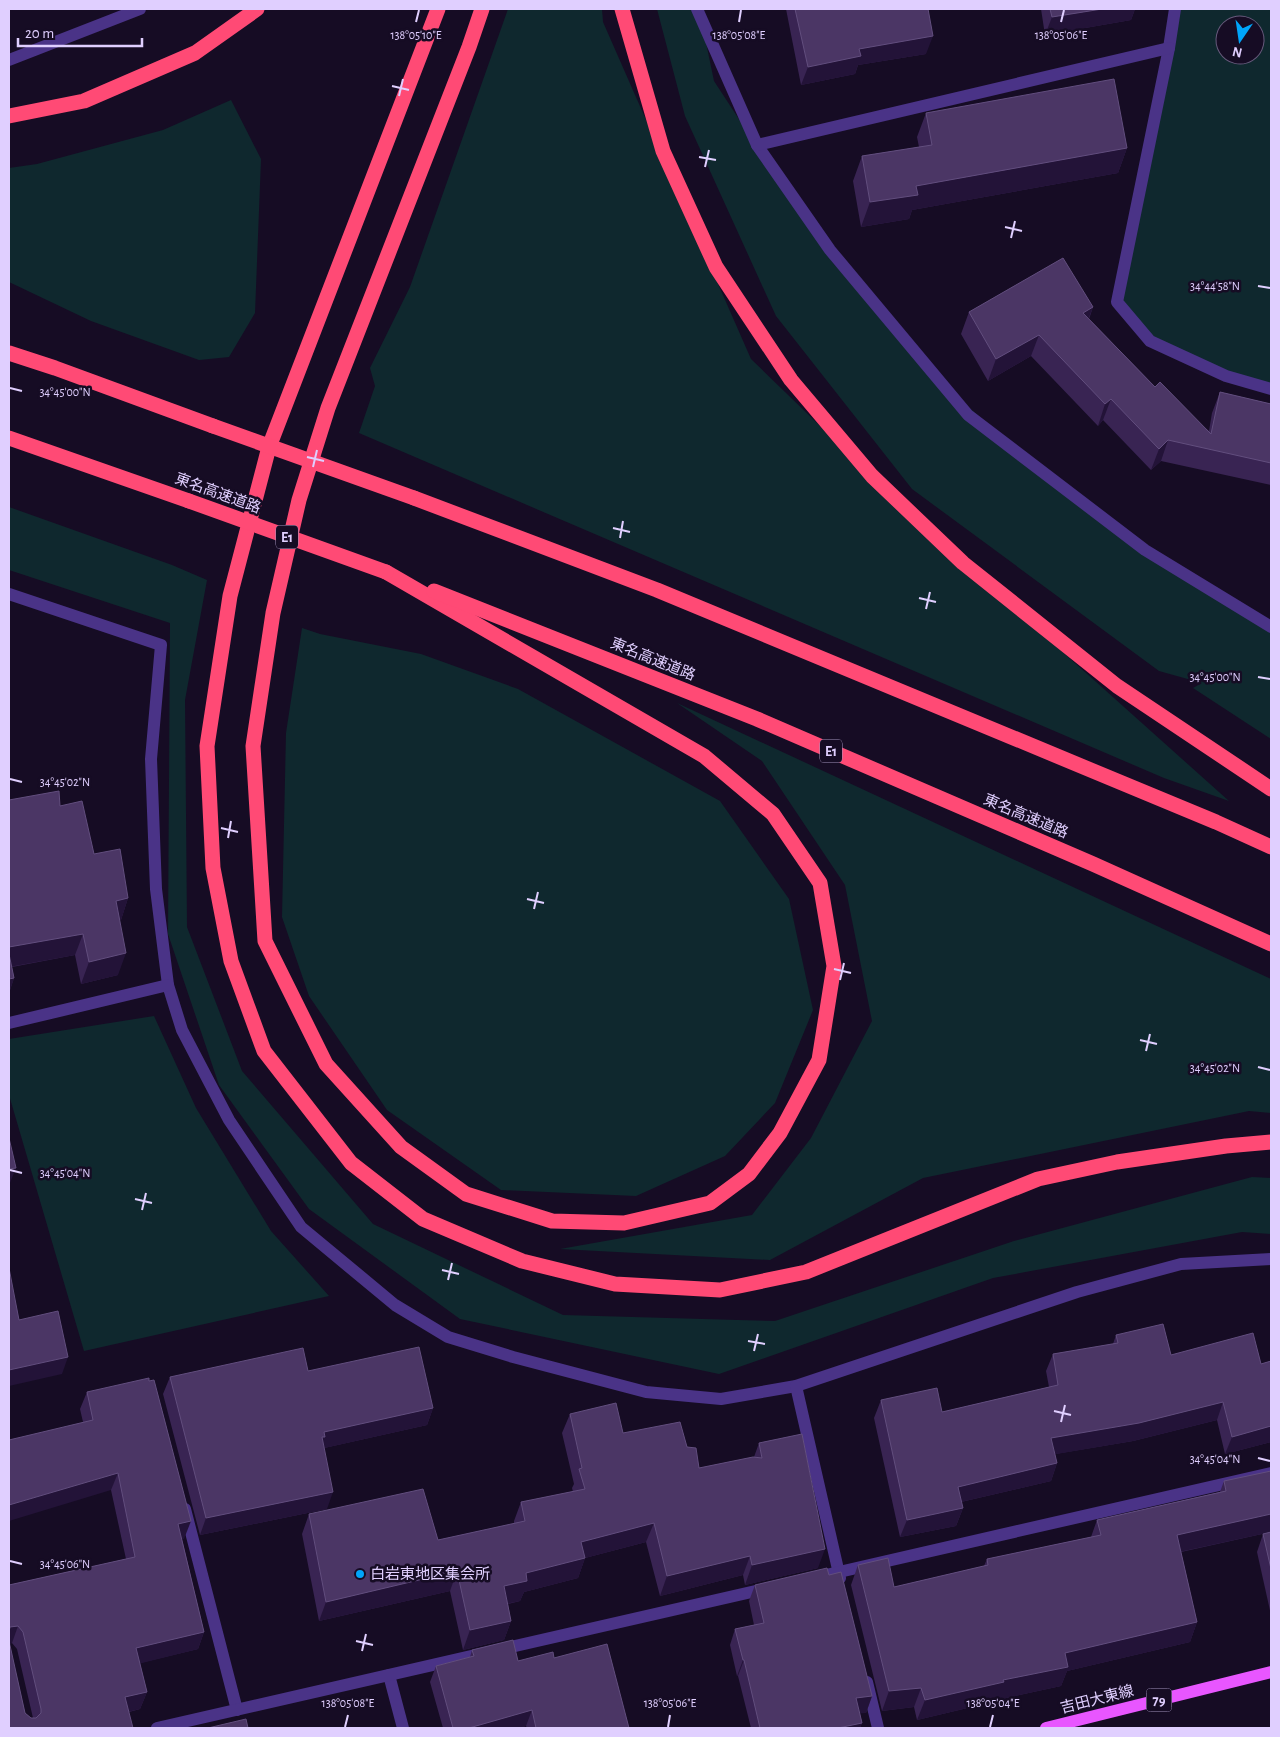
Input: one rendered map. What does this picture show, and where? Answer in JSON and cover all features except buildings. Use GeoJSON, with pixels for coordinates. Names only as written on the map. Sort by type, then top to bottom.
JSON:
{"type":"FeatureCollection","features":[{"type":"Feature","properties":{"kind":"highway"},"geometry":{"type":"LineString","coordinates":[[9,116],[84,101],[195,52],[257,9]]}},
{"type":"Feature","properties":{"kind":"highway"},"geometry":{"type":"LineString","coordinates":[[438,9],[269,447],[230,596],[206,746],[213,868],[231,961],[264,1051],[351,1163],[423,1219],[522,1261],[615,1284],[720,1290],[806,1272],[1038,1179],[1126,1160],[1226,1146],[1271,1142]]}},
{"type":"Feature","properties":{"kind":"highway"},"geometry":{"type":"LineString","coordinates":[[386,572],[704,756],[773,814],[820,883],[834,966],[819,1060],[780,1133],[749,1174],[710,1203],[624,1223],[552,1221],[466,1194],[401,1147],[326,1064],[265,940],[252,746],[273,613],[299,500],[328,408],[469,47],[482,9]]}},
{"type":"Feature","properties":{"kind":"highway"},"geometry":{"type":"LineString","coordinates":[[622,9],[667,160],[716,266],[791,380],[872,476],[963,563],[1117,686],[1271,789]]}},
{"type":"Feature","properties":{"kind":"highway"},"geometry":{"type":"LineString","coordinates":[[9,352],[414,498],[666,594],[1216,822],[1271,847]]}},
{"type":"Feature","properties":{"kind":"highway","name":"東名高速道路"},"geometry":{"type":"LineString","coordinates":[[9,438],[386,572],[758,719],[1084,860],[1271,944]]}},
{"type":"Feature","properties":{"kind":"main road","name":"吉田大東線"},"geometry":{"type":"LineString","coordinates":[[1046,1728],[1271,1672]]}},
{"type":"Feature","properties":{"kind":"street"},"geometry":{"type":"LineString","coordinates":[[9,60],[140,9]]}},
{"type":"Feature","properties":{"kind":"street"},"geometry":{"type":"LineString","coordinates":[[697,9],[757,145],[830,250],[968,415],[1145,550],[1271,627]]}},
{"type":"Feature","properties":{"kind":"street"},"geometry":{"type":"LineString","coordinates":[[1175,9],[1169,48],[1117,302],[1150,341],[1226,376],[1271,389]]}},
{"type":"Feature","properties":{"kind":"street"},"geometry":{"type":"LineString","coordinates":[[757,145],[1169,48]]}},
{"type":"Feature","properties":{"kind":"street"},"geometry":{"type":"LineString","coordinates":[[9,594],[161,645],[151,759],[156,889],[168,985],[182,1030],[229,1120],[301,1227],[394,1305],[448,1337],[646,1392],[721,1399],[796,1386],[1077,1292],[1172,1266],[1271,1259]]}},
{"type":"Feature","properties":{"kind":"street"},"geometry":{"type":"LineString","coordinates":[[9,1024],[168,985]]}},
{"type":"Feature","properties":{"kind":"street"},"geometry":{"type":"LineString","coordinates":[[796,1386],[844,1590]]}},
{"type":"Feature","properties":{"kind":"street"},"geometry":{"type":"LineString","coordinates":[[800,1581],[1271,1473]]}},
{"type":"Feature","properties":{"kind":"street"},"geometry":{"type":"LineString","coordinates":[[182,1498],[237,1710]]}},
{"type":"Feature","properties":{"kind":"street"},"geometry":{"type":"LineString","coordinates":[[157,1728],[781,1585]]}},
{"type":"Feature","properties":{"kind":"street"},"geometry":{"type":"LineString","coordinates":[[864,1673],[878,1728]]}},
{"type":"Feature","properties":{"kind":"street"},"geometry":{"type":"LineString","coordinates":[[389,1675],[404,1728]]}},
{"type":"Feature","properties":{"kind":"green space"},"geometry":{"type":"Polygon","coordinates":[[[508,9],[602,9],[603,22],[751,359],[943,545],[1229,801],[1164,778],[359,433],[375,386],[370,368],[410,287],[508,9]]]}},
{"type":"Feature","properties":{"kind":"green space"},"geometry":{"type":"Polygon","coordinates":[[[657,9],[699,9],[714,81],[833,263],[942,384],[1048,476],[1187,576],[1271,625],[1271,739],[1193,688],[1202,683],[1159,671],[912,489],[776,316],[685,116],[657,9]]]}},
{"type":"Feature","properties":{"kind":"green space"},"geometry":{"type":"Polygon","coordinates":[[[1175,9],[1271,9],[1271,389],[1150,341],[1117,302],[1175,9]]]}},
{"type":"Feature","properties":{"kind":"green space"},"geometry":{"type":"Polygon","coordinates":[[[231,100],[261,159],[255,313],[229,357],[199,360],[91,321],[9,282],[9,168],[37,164],[163,130],[231,100]]]}},
{"type":"Feature","properties":{"kind":"green space"},"geometry":{"type":"Polygon","coordinates":[[[9,507],[172,565],[207,580],[185,700],[187,927],[242,1071],[373,1224],[563,1315],[775,1321],[1014,1241],[1252,1177],[1271,1178],[1271,1234],[1242,1232],[993,1278],[719,1374],[460,1319],[309,1209],[219,1085],[168,934],[170,623],[9,570],[9,507]]]}},
{"type":"Feature","properties":{"kind":"green space"},"geometry":{"type":"Polygon","coordinates":[[[302,628],[320,634],[421,654],[518,689],[720,801],[789,899],[813,1010],[775,1103],[725,1156],[636,1196],[501,1190],[387,1110],[309,996],[282,917],[286,733],[302,628]]]}},
{"type":"Feature","properties":{"kind":"green space"},"geometry":{"type":"Polygon","coordinates":[[[677,703],[1271,979],[1271,1113],[1249,1111],[923,1178],[770,1260],[560,1249],[752,1215],[811,1138],[872,1021],[845,885],[762,761],[677,703]]]}},
{"type":"Feature","properties":{"kind":"green space"},"geometry":{"type":"Polygon","coordinates":[[[154,1016],[196,1108],[271,1231],[329,1296],[84,1351],[9,1095],[9,1039],[154,1016]]]}},
{"type":"Feature","properties":{"kind":"place","name":"白岩東地区集会所"},"geometry":{"type":"Point","coordinates":[360,1574]}}]}
